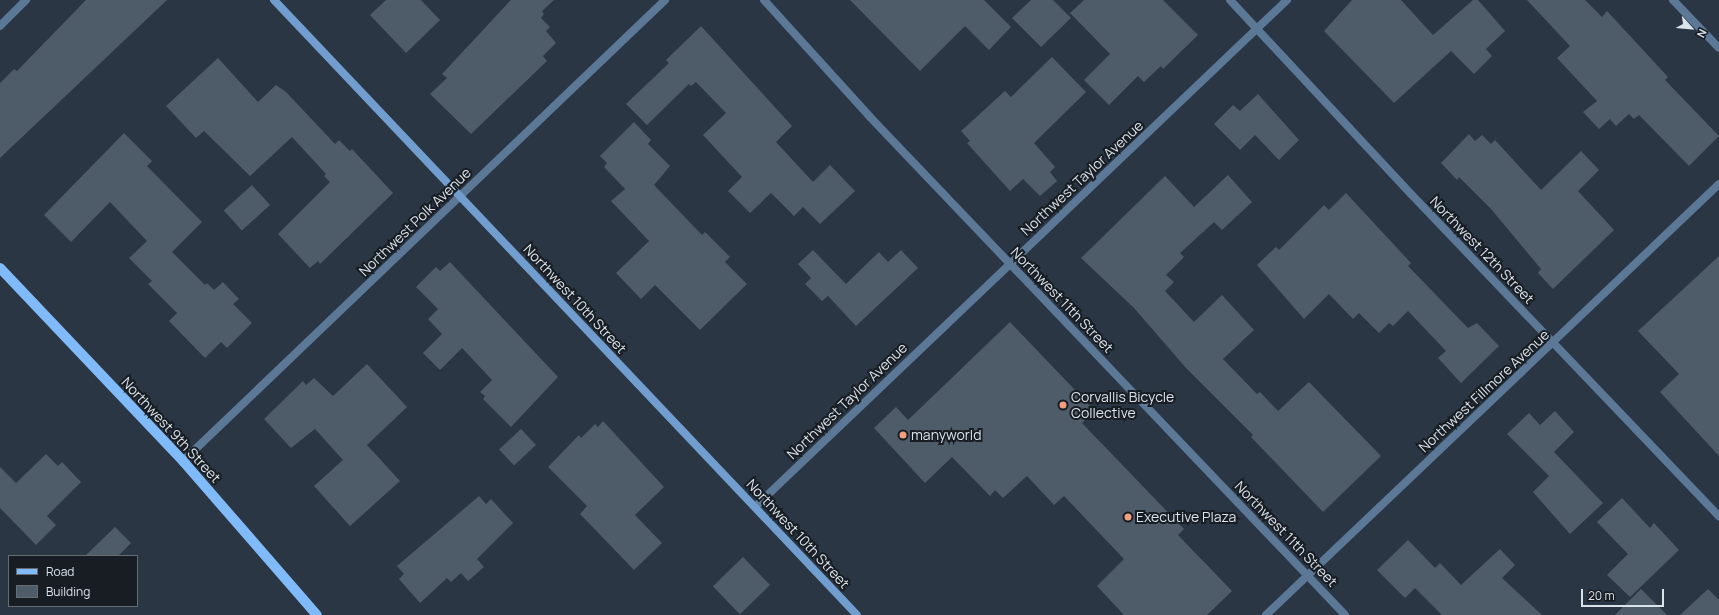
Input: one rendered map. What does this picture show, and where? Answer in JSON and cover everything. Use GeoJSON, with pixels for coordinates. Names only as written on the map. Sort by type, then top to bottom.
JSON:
{"type":"FeatureCollection","features":[{"type":"Feature","properties":{"kind":"main road","name":"Northwest 9th Street"},"geometry":{"type":"LineString","coordinates":[[0,268],[183,461],[317,615]]}},
{"type":"Feature","properties":{"kind":"street"},"geometry":{"type":"LineString","coordinates":[[0,26],[26,0]]}},
{"type":"Feature","properties":{"kind":"street","name":"Northwest 10th Street"},"geometry":{"type":"LineString","coordinates":[[274,0],[857,615]]}},
{"type":"Feature","properties":{"kind":"street","name":"Northwest Polk Avenue"},"geometry":{"type":"LineString","coordinates":[[183,461],[461,197],[665,0]]}},
{"type":"Feature","properties":{"kind":"street","name":"Northwest 11th Street"},"geometry":{"type":"LineString","coordinates":[[764,0],[1010,264],[1344,615]]}},
{"type":"Feature","properties":{"kind":"street","name":"Northwest 12th Street"},"geometry":{"type":"LineString","coordinates":[[1230,0],[1719,516]]}},
{"type":"Feature","properties":{"kind":"street","name":"Northwest Taylor Avenue"},"geometry":{"type":"LineString","coordinates":[[755,507],[1287,0]]}},
{"type":"Feature","properties":{"kind":"street"},"geometry":{"type":"LineString","coordinates":[[1673,0],[1719,48]]}},
{"type":"Feature","properties":{"kind":"street","name":"Northwest Fillmore Avenue"},"geometry":{"type":"LineString","coordinates":[[1266,615],[1554,343],[1719,184]]}},
{"type":"Feature","properties":{"kind":"building"},"geometry":{"type":"Polygon","coordinates":[[[86,0],[167,0],[0,158],[0,83],[14,69],[17,71],[86,0]]]}},
{"type":"Feature","properties":{"kind":"building"},"geometry":{"type":"Polygon","coordinates":[[[386,0],[421,0],[440,20],[406,53],[370,15],[386,0]]]}},
{"type":"Feature","properties":{"kind":"building"},"geometry":{"type":"Polygon","coordinates":[[[511,0],[554,0],[542,11],[544,14],[541,18],[550,27],[546,31],[556,43],[543,56],[547,61],[471,134],[430,94],[447,78],[442,74],[511,0]]]}},
{"type":"Feature","properties":{"kind":"building"},"geometry":{"type":"Polygon","coordinates":[[[850,0],[984,0],[1011,27],[989,50],[965,26],[920,71],[850,0]]]}},
{"type":"Feature","properties":{"kind":"building"},"geometry":{"type":"Polygon","coordinates":[[[1031,0],[1053,0],[1071,18],[1041,47],[1012,18],[1031,0]]]}},
{"type":"Feature","properties":{"kind":"building"},"geometry":{"type":"Polygon","coordinates":[[[1084,0],[1163,0],[1198,35],[1163,69],[1161,66],[1144,82],[1138,76],[1109,105],[1084,80],[1110,54],[1070,13],[1084,0]]]}},
{"type":"Feature","properties":{"kind":"building"},"geometry":{"type":"Polygon","coordinates":[[[1352,0],[1401,0],[1433,35],[1473,0],[1478,0],[1505,31],[1486,49],[1492,56],[1474,74],[1451,51],[1394,103],[1324,31],[1352,0]]]}},
{"type":"Feature","properties":{"kind":"building"},"geometry":{"type":"Polygon","coordinates":[[[1527,0],[1585,0],[1602,17],[1607,11],[1668,77],[1665,80],[1719,136],[1689,166],[1639,115],[1634,119],[1629,114],[1616,126],[1610,119],[1599,129],[1583,112],[1597,101],[1557,58],[1570,46],[1527,0]]]}},
{"type":"Feature","properties":{"kind":"building"},"geometry":{"type":"Polygon","coordinates":[[[701,26],[792,126],[776,142],[813,182],[830,165],[855,191],[820,224],[803,207],[794,216],[771,193],[750,213],[728,191],[742,177],[703,135],[726,113],[696,82],[691,86],[689,84],[647,125],[626,104],[669,63],[666,60],[701,26]]]}},
{"type":"Feature","properties":{"kind":"building"},"geometry":{"type":"Polygon","coordinates":[[[1052,57],[1086,92],[1034,143],[1055,167],[1050,172],[1057,181],[1040,196],[1023,179],[1010,191],[967,143],[970,141],[961,131],[1005,91],[1011,97],[1052,57]]]}},
{"type":"Feature","properties":{"kind":"building"},"geometry":{"type":"Polygon","coordinates":[[[218,58],[258,102],[276,85],[286,92],[335,144],[339,140],[350,151],[352,149],[393,193],[320,264],[318,261],[310,268],[278,234],[330,182],[324,176],[326,174],[292,137],[250,176],[204,131],[196,138],[166,106],[218,58]]]}},
{"type":"Feature","properties":{"kind":"building"},"geometry":{"type":"Polygon","coordinates":[[[1258,94],[1299,140],[1279,160],[1255,135],[1240,150],[1214,124],[1233,105],[1240,111],[1258,94]]]}},
{"type":"Feature","properties":{"kind":"building"},"geometry":{"type":"Polygon","coordinates":[[[634,122],[651,140],[648,144],[670,166],[654,185],[702,235],[705,232],[730,257],[725,262],[747,284],[700,330],[655,285],[641,299],[616,273],[649,241],[611,201],[625,189],[604,167],[607,163],[600,156],[634,122]]]}},
{"type":"Feature","properties":{"kind":"building"},"geometry":{"type":"Polygon","coordinates":[[[124,133],[152,161],[147,166],[202,222],[172,252],[205,285],[207,283],[214,290],[223,282],[239,299],[233,304],[252,323],[227,348],[221,342],[205,358],[169,321],[177,313],[148,284],[152,281],[129,258],[147,241],[110,202],[71,242],[44,215],[124,133]]]}},
{"type":"Feature","properties":{"kind":"building"},"geometry":{"type":"Polygon","coordinates":[[[1469,134],[1475,141],[1482,135],[1491,144],[1495,140],[1541,190],[1581,151],[1599,170],[1578,191],[1614,230],[1553,289],[1538,273],[1541,269],[1491,209],[1459,177],[1457,180],[1441,163],[1469,134]]]}},
{"type":"Feature","properties":{"kind":"building"},"geometry":{"type":"Polygon","coordinates":[[[1228,175],[1252,202],[1222,230],[1214,222],[1180,253],[1184,257],[1166,275],[1174,282],[1165,291],[1194,322],[1222,295],[1254,330],[1223,359],[1257,394],[1260,392],[1278,411],[1309,382],[1381,456],[1323,512],[1251,437],[1253,435],[1186,368],[1134,308],[1081,258],[1165,176],[1194,207],[1228,175]]]}},
{"type":"Feature","properties":{"kind":"building"},"geometry":{"type":"Polygon","coordinates":[[[252,185],[270,205],[242,230],[224,210],[252,185]]]}},
{"type":"Feature","properties":{"kind":"building"},"geometry":{"type":"Polygon","coordinates":[[[1346,193],[1411,263],[1408,266],[1468,328],[1477,323],[1499,346],[1461,383],[1438,358],[1446,351],[1408,311],[1393,326],[1389,323],[1379,333],[1359,313],[1353,319],[1329,294],[1304,319],[1257,265],[1276,247],[1279,250],[1324,205],[1329,210],[1346,193]]]}},
{"type":"Feature","properties":{"kind":"building"},"geometry":{"type":"Polygon","coordinates":[[[813,250],[846,284],[879,252],[888,262],[901,250],[918,268],[856,326],[828,296],[822,301],[805,284],[811,278],[798,264],[813,250]]]}},
{"type":"Feature","properties":{"kind":"building"},"geometry":{"type":"Polygon","coordinates":[[[1719,256],[1719,456],[1660,392],[1679,374],[1638,331],[1719,256]]]}},
{"type":"Feature","properties":{"kind":"building"},"geometry":{"type":"Polygon","coordinates":[[[450,262],[558,377],[511,427],[483,399],[485,396],[480,392],[492,380],[462,348],[440,370],[423,353],[442,334],[428,319],[438,309],[416,287],[436,267],[440,271],[450,262]]]}},
{"type":"Feature","properties":{"kind":"building"},"geometry":{"type":"Polygon","coordinates":[[[1010,322],[1095,411],[1082,423],[1184,529],[1178,535],[1232,591],[1207,615],[1124,615],[1097,586],[1124,559],[1064,496],[1054,505],[1027,476],[1003,498],[995,490],[990,496],[952,457],[925,483],[874,428],[896,407],[908,420],[1010,322]]]}},
{"type":"Feature","properties":{"kind":"building"},"geometry":{"type":"Polygon","coordinates":[[[367,364],[407,407],[367,445],[400,481],[350,526],[314,486],[343,460],[315,429],[291,448],[264,419],[303,381],[306,385],[314,378],[333,396],[367,364]]]}},
{"type":"Feature","properties":{"kind":"building"},"geometry":{"type":"Polygon","coordinates":[[[1555,411],[1574,432],[1554,452],[1603,503],[1570,534],[1533,492],[1549,476],[1507,434],[1529,413],[1540,425],[1555,411]]]}},
{"type":"Feature","properties":{"kind":"building"},"geometry":{"type":"Polygon","coordinates":[[[603,421],[664,487],[635,515],[662,543],[634,570],[580,514],[587,506],[548,467],[579,435],[581,438],[595,424],[598,427],[603,421]]]}},
{"type":"Feature","properties":{"kind":"building"},"geometry":{"type":"Polygon","coordinates":[[[521,429],[536,445],[514,466],[499,449],[521,429]]]}},
{"type":"Feature","properties":{"kind":"building"},"geometry":{"type":"Polygon","coordinates":[[[46,454],[58,466],[62,462],[81,482],[47,516],[56,525],[36,545],[0,508],[0,467],[16,483],[46,454]]]}},
{"type":"Feature","properties":{"kind":"building"},"geometry":{"type":"Polygon","coordinates":[[[479,496],[486,504],[491,499],[513,523],[477,559],[484,567],[468,581],[461,573],[451,582],[447,578],[420,603],[399,579],[404,574],[397,566],[479,496]]]}},
{"type":"Feature","properties":{"kind":"building"},"geometry":{"type":"Polygon","coordinates":[[[1622,498],[1650,528],[1654,523],[1679,550],[1630,597],[1607,575],[1628,554],[1597,522],[1622,498]]]}},
{"type":"Feature","properties":{"kind":"building"},"geometry":{"type":"Polygon","coordinates":[[[115,527],[131,543],[119,555],[86,555],[115,527]]]}},
{"type":"Feature","properties":{"kind":"building"},"geometry":{"type":"Polygon","coordinates":[[[1408,540],[1435,568],[1440,563],[1461,585],[1500,549],[1515,565],[1502,578],[1542,615],[1442,615],[1415,588],[1405,598],[1377,570],[1408,540]]]}},
{"type":"Feature","properties":{"kind":"building"},"geometry":{"type":"Polygon","coordinates":[[[743,557],[770,585],[740,614],[713,586],[743,557]]]}},
{"type":"Feature","properties":{"kind":"building"},"geometry":{"type":"Polygon","coordinates":[[[1641,589],[1667,615],[1615,615],[1641,589]]]}},
{"type":"Feature","properties":{"kind":"building"},"geometry":{"type":"Polygon","coordinates":[[[1708,589],[1719,600],[1719,615],[1680,615],[1708,589]]]}},
{"type":"Feature","properties":{"kind":"place","name":"Corvallis Bicycle Collective"},"geometry":{"type":"Point","coordinates":[1063,405]}},
{"type":"Feature","properties":{"kind":"place","name":"manyworld"},"geometry":{"type":"Point","coordinates":[903,435]}},
{"type":"Feature","properties":{"kind":"place","name":"Executive Plaza"},"geometry":{"type":"Point","coordinates":[1128,517]}}]}
